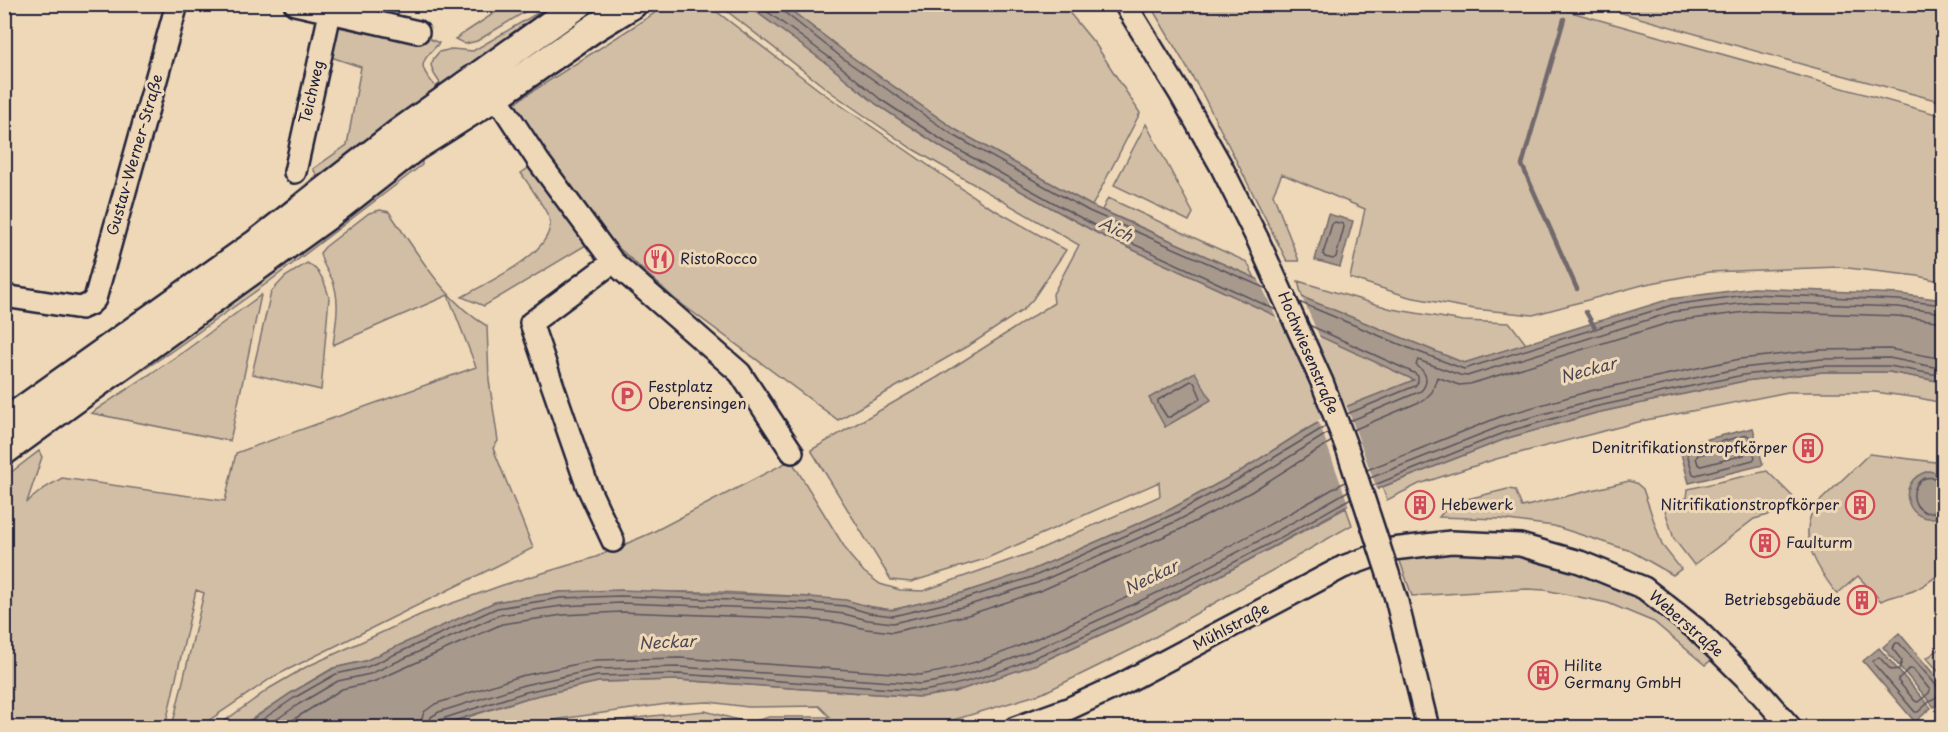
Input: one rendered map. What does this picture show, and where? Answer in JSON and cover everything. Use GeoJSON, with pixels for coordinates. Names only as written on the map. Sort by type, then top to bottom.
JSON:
{"type":"FeatureCollection","features":[{"type":"Feature","properties":{"kind":"main road"},"geometry":{"type":"LineString","coordinates":[[4,423],[257,243],[400,132],[579,4]]}},
{"type":"Feature","properties":{"kind":"main road"},"geometry":{"type":"LineString","coordinates":[[4,451],[299,237],[414,147],[496,96],[594,28],[633,4]]}},
{"type":"Feature","properties":{"kind":"street","name":"Gustav-Werner-Straße"},"geometry":{"type":"LineString","coordinates":[[4,296],[81,308],[90,304],[95,298],[177,4]]}},
{"type":"Feature","properties":{"kind":"street"},"geometry":{"type":"LineString","coordinates":[[295,4],[340,11],[418,32]]}},
{"type":"Feature","properties":{"kind":"street","name":"Hochwiesenstraße"},"geometry":{"type":"LineString","coordinates":[[1125,4],[1220,164],[1293,316],[1329,402],[1396,598],[1428,728]]}},
{"type":"Feature","properties":{"kind":"street","name":"Teichweg"},"geometry":{"type":"LineString","coordinates":[[295,172],[340,11]]}},
{"type":"Feature","properties":{"kind":"street"},"geometry":{"type":"LineString","coordinates":[[481,73],[539,162],[613,262],[740,374],[792,453]]}},
{"type":"Feature","properties":{"kind":"street"},"geometry":{"type":"LineString","coordinates":[[613,262],[531,323],[587,485],[613,541]]}},
{"type":"Feature","properties":{"kind":"street","name":"Mühlstraße"},"geometry":{"type":"LineString","coordinates":[[1015,728],[1068,709],[1122,684],[1343,567],[1393,549],[1451,542]]}},
{"type":"Feature","properties":{"kind":"street","name":"Weberstraße"},"geometry":{"type":"LineString","coordinates":[[1451,542],[1520,545],[1580,562],[1644,588],[1696,629],[1754,686],[1791,728]]}},
{"type":"Feature","properties":{"kind":"shaded area"},"geometry":{"type":"Polygon","coordinates":[[[508,4],[536,5],[477,41],[465,44],[455,39],[508,4]]]}},
{"type":"Feature","properties":{"kind":"shaded area"},"geometry":{"type":"Polygon","coordinates":[[[551,5],[568,5],[5,415],[5,403],[12,404],[278,214],[279,207],[317,175],[313,169],[347,145],[361,67],[328,56],[338,27],[414,42],[426,37],[439,43],[423,64],[423,68],[436,87],[440,83],[431,65],[439,52],[452,49],[473,51],[551,5]]]}},
{"type":"Feature","properties":{"kind":"shaded area"},"geometry":{"type":"Polygon","coordinates":[[[667,5],[708,5],[823,93],[986,205],[1066,250],[1033,299],[1023,310],[973,343],[838,420],[675,299],[589,221],[514,105],[667,5]]]}},
{"type":"Feature","properties":{"kind":"shaded area"},"geometry":{"type":"Polygon","coordinates":[[[719,5],[747,5],[830,66],[876,104],[944,149],[1099,234],[1415,380],[1348,406],[1239,472],[1171,509],[1032,570],[962,593],[892,610],[810,597],[721,592],[560,592],[495,602],[365,661],[333,668],[240,727],[215,728],[270,688],[306,667],[422,614],[503,585],[596,557],[651,533],[791,460],[850,556],[864,572],[880,584],[900,590],[923,591],[1033,552],[1160,496],[1159,482],[985,559],[911,582],[891,580],[811,450],[938,377],[1054,303],[1053,294],[1079,245],[911,148],[832,93],[719,5]]]}},
{"type":"Feature","properties":{"kind":"shaded area"},"geometry":{"type":"Polygon","coordinates":[[[784,5],[1063,5],[1096,45],[1140,113],[1092,206],[956,130],[849,55],[784,5]]]}},
{"type":"Feature","properties":{"kind":"shaded area"},"geometry":{"type":"Polygon","coordinates":[[[1150,5],[1546,5],[1943,116],[1943,282],[1918,276],[1839,267],[1709,272],[1646,284],[1533,315],[1474,309],[1409,297],[1350,278],[1365,209],[1282,174],[1273,194],[1299,261],[1287,261],[1202,93],[1150,5]]]}},
{"type":"Feature","properties":{"kind":"shaded area"},"geometry":{"type":"Polygon","coordinates":[[[1594,5],[1943,5],[1943,102],[1808,66],[1594,5]]]}},
{"type":"Feature","properties":{"kind":"shaded area"},"geometry":{"type":"Polygon","coordinates":[[[1146,124],[1193,213],[1189,221],[1114,185],[1146,124]]]}},
{"type":"Feature","properties":{"kind":"shaded area"},"geometry":{"type":"Polygon","coordinates":[[[419,155],[422,165],[266,284],[169,353],[81,411],[5,469],[5,463],[419,155]]]}},
{"type":"Feature","properties":{"kind":"shaded area"},"geometry":{"type":"Polygon","coordinates":[[[530,167],[586,245],[484,306],[462,297],[501,276],[530,256],[541,245],[548,233],[549,217],[521,173],[530,167]]]}},
{"type":"Feature","properties":{"kind":"shaded area"},"geometry":{"type":"Polygon","coordinates":[[[1108,198],[1247,262],[1255,278],[1102,210],[1108,198]]]}},
{"type":"Feature","properties":{"kind":"shaded area"},"geometry":{"type":"Polygon","coordinates":[[[380,210],[389,212],[444,289],[457,303],[487,326],[489,380],[498,441],[493,448],[533,548],[273,677],[199,727],[172,727],[204,593],[196,590],[165,727],[5,727],[5,477],[39,451],[42,457],[27,502],[62,478],[225,501],[236,453],[476,367],[448,295],[333,345],[337,312],[335,287],[320,253],[369,213],[380,210]]]}},
{"type":"Feature","properties":{"kind":"shaded area"},"geometry":{"type":"Polygon","coordinates":[[[307,263],[319,273],[329,297],[321,390],[252,374],[271,292],[285,277],[307,263]]]}},
{"type":"Feature","properties":{"kind":"shaded area"},"geometry":{"type":"Polygon","coordinates":[[[1298,281],[1392,309],[1463,321],[1510,323],[1526,344],[1464,363],[1302,297],[1298,281]]]}},
{"type":"Feature","properties":{"kind":"shaded area"},"geometry":{"type":"Polygon","coordinates":[[[261,295],[230,441],[91,413],[182,353],[261,295]]]}},
{"type":"Feature","properties":{"kind":"shaded area"},"geometry":{"type":"Polygon","coordinates":[[[1823,372],[1889,372],[1943,382],[1943,403],[1875,392],[1788,392],[1646,420],[1496,459],[1419,484],[1387,500],[1382,487],[1508,438],[1596,413],[1744,381],[1823,372]]]}},
{"type":"Feature","properties":{"kind":"shaded area"},"geometry":{"type":"Polygon","coordinates":[[[1869,454],[1943,463],[1943,571],[1914,590],[1881,601],[1858,576],[1837,594],[1816,562],[1808,539],[1808,527],[1817,504],[1869,454]]]}},
{"type":"Feature","properties":{"kind":"shaded area"},"geometry":{"type":"Polygon","coordinates":[[[1767,471],[1799,503],[1794,508],[1754,519],[1694,565],[1674,539],[1663,504],[1687,498],[1688,489],[1767,471]]]}},
{"type":"Feature","properties":{"kind":"shaded area"},"geometry":{"type":"Polygon","coordinates":[[[1629,481],[1643,489],[1662,545],[1681,569],[1673,575],[1631,551],[1554,526],[1500,519],[1439,517],[1451,503],[1508,489],[1515,490],[1522,507],[1629,481]]]}},
{"type":"Feature","properties":{"kind":"shaded area"},"geometry":{"type":"Polygon","coordinates":[[[1346,508],[1352,525],[1139,646],[1043,693],[930,727],[708,728],[706,722],[690,728],[574,727],[705,711],[749,723],[769,717],[830,717],[819,706],[748,707],[709,702],[667,704],[560,719],[526,727],[434,728],[527,698],[598,682],[678,680],[921,697],[954,692],[1037,664],[1128,622],[1346,508]]]}},
{"type":"Feature","properties":{"kind":"shaded area"},"geometry":{"type":"Polygon","coordinates":[[[1454,550],[1509,550],[1576,567],[1642,599],[1714,658],[1705,665],[1654,622],[1608,603],[1545,590],[1527,589],[1412,596],[1399,558],[1454,550]]]}},
{"type":"Feature","properties":{"kind":"shaded area"},"geometry":{"type":"Polygon","coordinates":[[[1943,648],[1943,677],[1927,658],[1943,648]]]}},
{"type":"Feature","properties":{"kind":"water"},"geometry":{"type":"Polygon","coordinates":[[[747,5],[784,5],[849,55],[956,130],[1092,206],[1255,278],[1464,363],[1670,299],[1753,288],[1899,294],[1943,300],[1943,382],[1889,372],[1823,372],[1744,381],[1596,413],[1508,438],[1382,487],[1212,580],[1037,664],[954,692],[921,697],[678,680],[598,682],[527,698],[434,727],[240,728],[291,693],[334,668],[365,661],[495,602],[560,592],[621,590],[810,597],[846,600],[892,610],[962,593],[1032,570],[1171,509],[1239,472],[1348,406],[1414,380],[1099,234],[944,149],[876,104],[830,66],[747,5]]]}},
{"type":"Feature","properties":{"kind":"water"},"geometry":{"type":"Polygon","coordinates":[[[1328,214],[1353,221],[1340,267],[1315,260],[1328,214]]]}},
{"type":"Feature","properties":{"kind":"water"},"geometry":{"type":"Polygon","coordinates":[[[1195,372],[1211,400],[1165,427],[1149,398],[1195,372]]]}},
{"type":"Feature","properties":{"kind":"water"},"geometry":{"type":"Polygon","coordinates":[[[1753,428],[1763,465],[1689,483],[1679,446],[1753,428]]]}},
{"type":"Feature","properties":{"kind":"water"},"geometry":{"type":"Polygon","coordinates":[[[1929,471],[1944,475],[1943,515],[1931,518],[1921,516],[1913,510],[1908,493],[1910,484],[1917,476],[1929,471]]]}},
{"type":"Feature","properties":{"kind":"water"},"geometry":{"type":"Polygon","coordinates":[[[1899,633],[1943,685],[1943,699],[1934,707],[1883,647],[1899,633]]]}},
{"type":"Feature","properties":{"kind":"water"},"geometry":{"type":"Polygon","coordinates":[[[1879,648],[1931,708],[1915,722],[1863,661],[1879,648]]]}},
{"type":"Feature","properties":{"kind":"pier"},"geometry":{"type":"Polygon","coordinates":[[[1257,276],[1300,293],[1321,340],[1278,321],[1257,276]]]}},
{"type":"Feature","properties":{"kind":"pier"},"geometry":{"type":"Polygon","coordinates":[[[1346,404],[1378,492],[1350,509],[1318,420],[1346,404]]]}},
{"type":"Feature","properties":{"kind":"waterway"},"geometry":{"type":"LineString","coordinates":[[1564,19],[1522,165],[1577,289]]}},
{"type":"Feature","properties":{"kind":"waterway"},"geometry":{"type":"LineString","coordinates":[[1586,312],[1595,328]]}},
{"type":"Feature","properties":{"kind":"place","name":"RistoRocco"},"geometry":{"type":"Point","coordinates":[659,259]}},
{"type":"Feature","properties":{"kind":"place","name":"Festplatz Oberensingen"},"geometry":{"type":"Point","coordinates":[627,396]}},
{"type":"Feature","properties":{"kind":"place","name":"Denitrifikationstropfkörper"},"geometry":{"type":"Point","coordinates":[1808,448]}},
{"type":"Feature","properties":{"kind":"place","name":"Hebewerk"},"geometry":{"type":"Point","coordinates":[1420,505]}},
{"type":"Feature","properties":{"kind":"place","name":"Nitrifikationstropfkörper"},"geometry":{"type":"Point","coordinates":[1860,505]}},
{"type":"Feature","properties":{"kind":"place","name":"Faulturm"},"geometry":{"type":"Point","coordinates":[1765,543]}},
{"type":"Feature","properties":{"kind":"place","name":"Betriebsgebäude"},"geometry":{"type":"Point","coordinates":[1862,600]}},
{"type":"Feature","properties":{"kind":"place","name":"Hilite Germany GmbH"},"geometry":{"type":"Point","coordinates":[1543,675]}},
{"type":"Feature","properties":{"kind":"water label","name":"Aich"},"geometry":{"type":"Point","coordinates":[1116,229]}},
{"type":"Feature","properties":{"kind":"water label","name":"Neckar"},"geometry":{"type":"Point","coordinates":[1588,370]}},
{"type":"Feature","properties":{"kind":"water label","name":"Neckar"},"geometry":{"type":"Point","coordinates":[1151,577]}},
{"type":"Feature","properties":{"kind":"water label","name":"Neckar"},"geometry":{"type":"Point","coordinates":[667,642]}}]}
